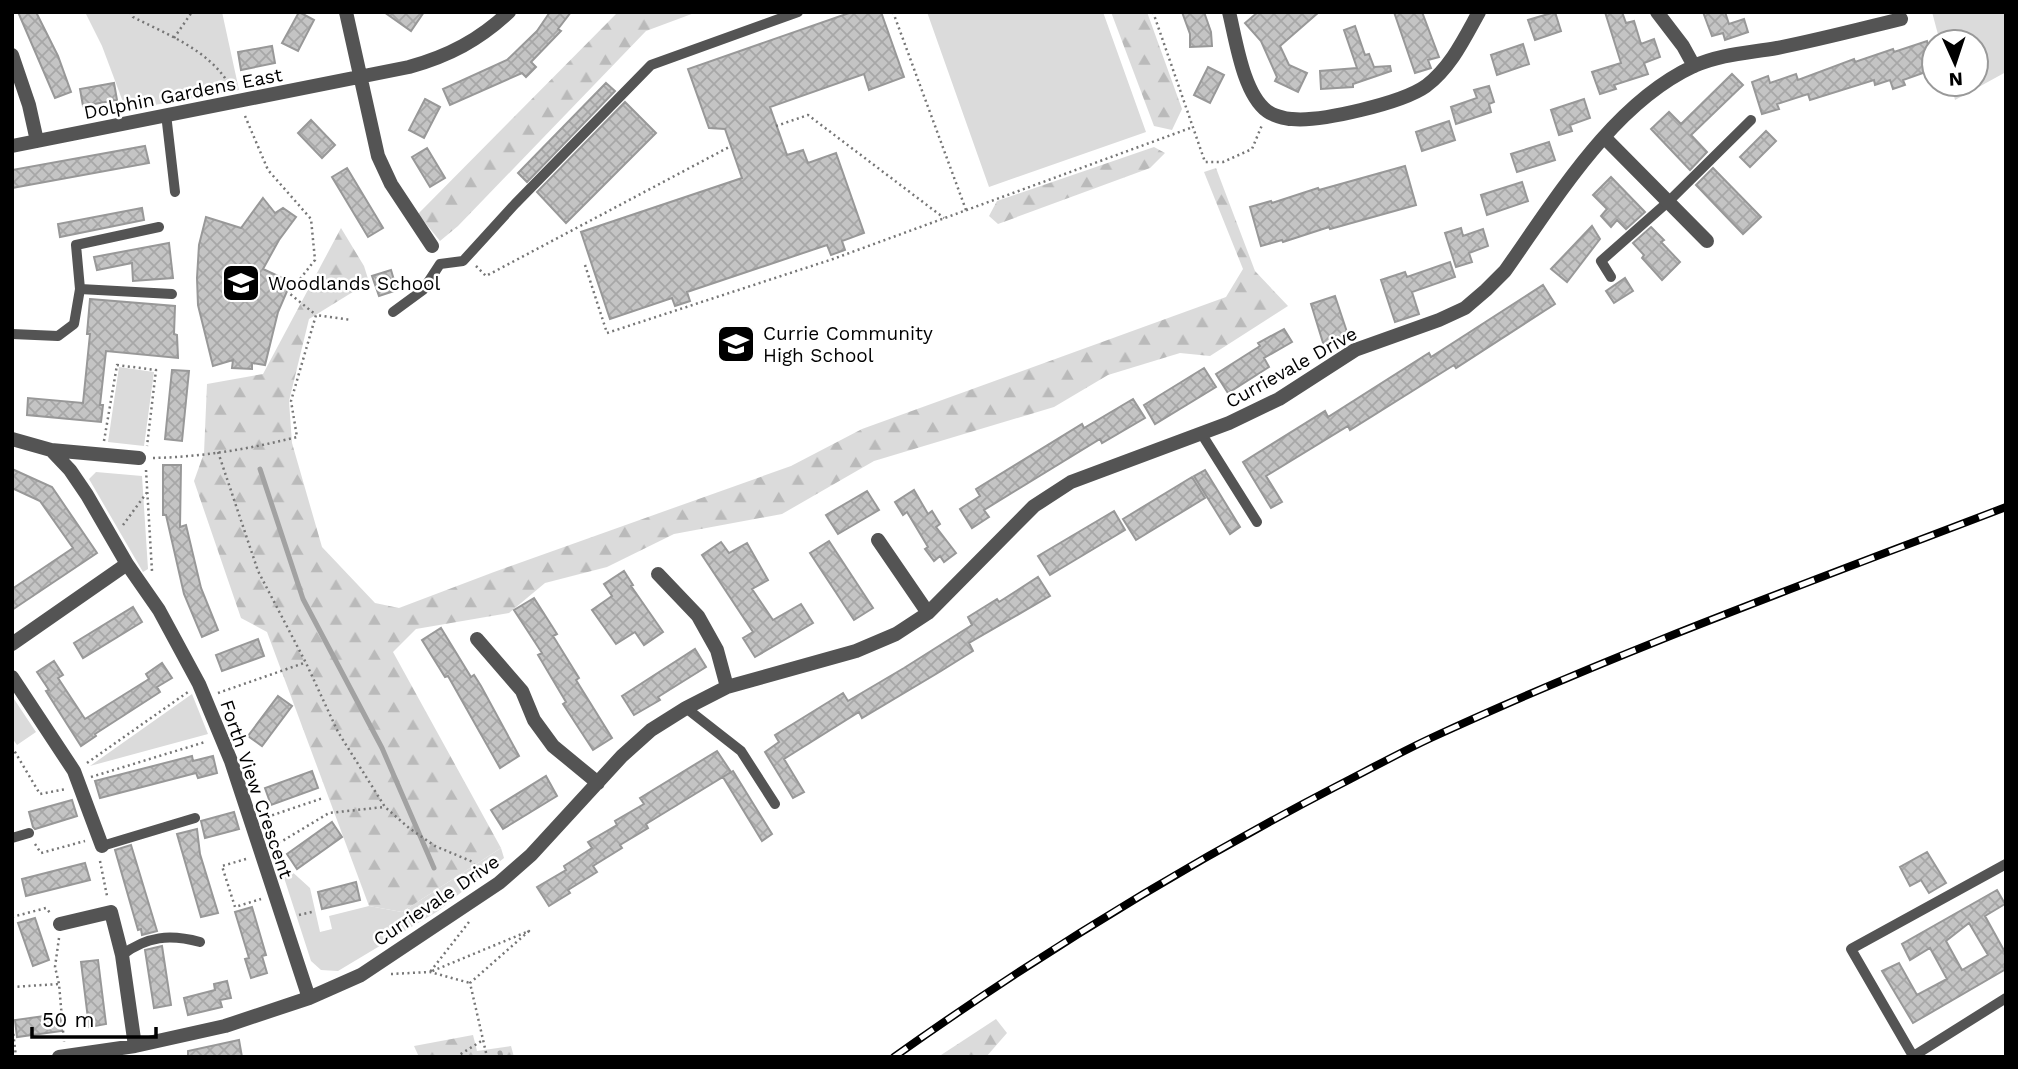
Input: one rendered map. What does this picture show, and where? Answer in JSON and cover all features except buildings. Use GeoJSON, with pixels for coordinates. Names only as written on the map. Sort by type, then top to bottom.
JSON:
{"type":"FeatureCollection","features":[{"type":"Feature","properties":{"kind":"street"},"geometry":{"type":"LineString","coordinates":[[346,12],[378,156],[391,184],[432,246]]}},
{"type":"Feature","properties":{"kind":"street","name":"Dolphin Gardens East"},"geometry":{"type":"LineString","coordinates":[[12,146],[437,60],[489,30],[509,12]]}},
{"type":"Feature","properties":{"kind":"street"},"geometry":{"type":"LineString","coordinates":[[1229,12],[1251,92],[1267,111],[1290,120],[1327,118],[1397,99],[1424,87],[1445,68],[1479,12]]}},
{"type":"Feature","properties":{"kind":"street"},"geometry":{"type":"LineString","coordinates":[[1657,12],[1683,46],[1693,66]]}},
{"type":"Feature","properties":{"kind":"street","name":"Currievale Drive"},"geometry":{"type":"LineString","coordinates":[[309,998],[361,975],[483,895],[531,855],[622,756],[651,730],[686,708],[727,687],[856,651],[896,634],[928,612],[1034,506],[1070,482],[1201,433],[1279,399],[1354,350],[1465,308],[1505,271],[1604,137],[1652,90],[1693,66],[1721,56],[1776,48],[1901,19]]}},
{"type":"Feature","properties":{"kind":"street"},"geometry":{"type":"LineString","coordinates":[[12,55],[26,94],[37,141]]}},
{"type":"Feature","properties":{"kind":"street"},"geometry":{"type":"LineString","coordinates":[[1604,137],[1707,241]]}},
{"type":"Feature","properties":{"kind":"street"},"geometry":{"type":"LineString","coordinates":[[12,439],[51,450],[139,458]]}},
{"type":"Feature","properties":{"kind":"street","name":"Forth View Crescent"},"geometry":{"type":"LineString","coordinates":[[51,450],[87,495],[127,564],[159,610],[202,691],[222,737],[309,998]]}},
{"type":"Feature","properties":{"kind":"street"},"geometry":{"type":"LineString","coordinates":[[878,540],[928,612]]}},
{"type":"Feature","properties":{"kind":"street"},"geometry":{"type":"LineString","coordinates":[[12,644],[127,564]]}},
{"type":"Feature","properties":{"kind":"street"},"geometry":{"type":"LineString","coordinates":[[658,574],[698,616],[717,650],[727,687]]}},
{"type":"Feature","properties":{"kind":"street"},"geometry":{"type":"LineString","coordinates":[[477,639],[523,691],[534,720],[553,746],[598,783]]}},
{"type":"Feature","properties":{"kind":"street"},"geometry":{"type":"LineString","coordinates":[[12,677],[79,784],[100,842]]}},
{"type":"Feature","properties":{"kind":"street"},"geometry":{"type":"LineString","coordinates":[[60,924],[111,912],[122,955],[135,1046]]}},
{"type":"Feature","properties":{"kind":"street"},"geometry":{"type":"LineString","coordinates":[[59,1057],[135,1046],[225,1026],[309,998]]}},
{"type":"Feature","properties":{"kind":"lane"},"geometry":{"type":"LineString","coordinates":[[393,313],[423,290],[440,264],[463,261],[651,65],[798,12]]}},
{"type":"Feature","properties":{"kind":"lane"},"geometry":{"type":"LineString","coordinates":[[166,114],[175,192]]}},
{"type":"Feature","properties":{"kind":"lane"},"geometry":{"type":"LineString","coordinates":[[1611,277],[1601,261],[1669,201],[1751,120]]}},
{"type":"Feature","properties":{"kind":"lane"},"geometry":{"type":"LineString","coordinates":[[12,334],[58,336],[74,324],[80,289],[76,245],[159,227]]}},
{"type":"Feature","properties":{"kind":"lane"},"geometry":{"type":"LineString","coordinates":[[432,246],[440,264]]}},
{"type":"Feature","properties":{"kind":"lane"},"geometry":{"type":"LineString","coordinates":[[80,289],[172,294]]}},
{"type":"Feature","properties":{"kind":"lane"},"geometry":{"type":"LineString","coordinates":[[1201,433],[1257,522]]}},
{"type":"Feature","properties":{"kind":"lane"},"geometry":{"type":"LineString","coordinates":[[686,708],[741,751],[775,804]]}},
{"type":"Feature","properties":{"kind":"lane"},"geometry":{"type":"LineString","coordinates":[[100,842],[195,818]]}},
{"type":"Feature","properties":{"kind":"lane"},"geometry":{"type":"LineString","coordinates":[[12,838],[29,833]]}},
{"type":"Feature","properties":{"kind":"lane"},"geometry":{"type":"LineString","coordinates":[[2006,864],[1851,949],[1912,1056],[2006,998]]}},
{"type":"Feature","properties":{"kind":"lane"},"geometry":{"type":"LineString","coordinates":[[122,955],[139,942],[178,937],[200,942]]}},
{"type":"Feature","properties":{"kind":"path"},"geometry":{"type":"LineString","coordinates":[[130,12],[133,17],[197,50],[227,79],[268,170],[311,219],[315,260],[289,293],[316,315],[351,320]]}},
{"type":"Feature","properties":{"kind":"path"},"geometry":{"type":"LineString","coordinates":[[174,37],[192,12]]}},
{"type":"Feature","properties":{"kind":"path"},"geometry":{"type":"LineString","coordinates":[[893,12],[966,211]]}},
{"type":"Feature","properties":{"kind":"path"},"geometry":{"type":"LineString","coordinates":[[1153,12],[1205,162],[1223,162],[1252,149],[1267,111]]}},
{"type":"Feature","properties":{"kind":"path"},"geometry":{"type":"LineString","coordinates":[[776,126],[808,115],[944,218]]}},
{"type":"Feature","properties":{"kind":"path"},"geometry":{"type":"LineString","coordinates":[[584,265],[607,333],[833,259],[1193,127]]}},
{"type":"Feature","properties":{"kind":"path"},"geometry":{"type":"LineString","coordinates":[[467,257],[486,276],[731,146]]}},
{"type":"Feature","properties":{"kind":"path"},"geometry":{"type":"LineString","coordinates":[[139,458],[218,453],[297,437],[291,401],[316,315]]}},
{"type":"Feature","properties":{"kind":"path"},"geometry":{"type":"LineString","coordinates":[[218,453],[258,571],[338,732],[385,807],[408,828],[429,842],[474,862],[483,895]]}},
{"type":"Feature","properties":{"kind":"path"},"geometry":{"type":"LineString","coordinates":[[113,539],[148,491]]}},
{"type":"Feature","properties":{"kind":"path"},"geometry":{"type":"LineString","coordinates":[[82,766],[202,691],[306,663]]}},
{"type":"Feature","properties":{"kind":"path"},"geometry":{"type":"LineString","coordinates":[[12,747],[40,794],[79,784],[222,737]]}},
{"type":"Feature","properties":{"kind":"path"},"geometry":{"type":"LineString","coordinates":[[250,823],[323,798]]}},
{"type":"Feature","properties":{"kind":"path"},"geometry":{"type":"LineString","coordinates":[[274,895],[234,907],[222,866],[261,854],[329,813],[385,807]]}},
{"type":"Feature","properties":{"kind":"path"},"geometry":{"type":"LineString","coordinates":[[29,833],[41,853],[100,842],[98,851],[111,912]]}},
{"type":"Feature","properties":{"kind":"path"},"geometry":{"type":"LineString","coordinates":[[12,917],[46,908],[60,924],[55,967],[65,1056]]}},
{"type":"Feature","properties":{"kind":"path"},"geometry":{"type":"LineString","coordinates":[[430,972],[476,913]]}},
{"type":"Feature","properties":{"kind":"path"},"geometry":{"type":"LineString","coordinates":[[430,972],[529,931],[470,983]]}},
{"type":"Feature","properties":{"kind":"path"},"geometry":{"type":"LineString","coordinates":[[388,974],[430,972],[470,983]]}},
{"type":"Feature","properties":{"kind":"path"},"geometry":{"type":"LineString","coordinates":[[470,983],[487,1057]]}},
{"type":"Feature","properties":{"kind":"path"},"geometry":{"type":"LineString","coordinates":[[12,987],[59,984]]}},
{"type":"Feature","properties":{"kind":"path"},"geometry":{"type":"LineString","coordinates":[[12,1023],[16,1057]]}},
{"type":"Feature","properties":{"kind":"path"},"geometry":{"type":"LineString","coordinates":[[456,1057],[483,1040]]}},
{"type":"Feature","properties":{"kind":"green space"},"geometry":{"type":"Polygon","coordinates":[[[85,12],[222,12],[239,90],[126,110],[102,46],[85,12]]]}},
{"type":"Feature","properties":{"kind":"green space"},"geometry":{"type":"Polygon","coordinates":[[[618,12],[697,12],[646,31],[458,226],[440,241],[418,214],[618,12]]]}},
{"type":"Feature","properties":{"kind":"green space"},"geometry":{"type":"Polygon","coordinates":[[[927,12],[1103,12],[1146,132],[989,187],[927,12]]]}},
{"type":"Feature","properties":{"kind":"green space"},"geometry":{"type":"Polygon","coordinates":[[[1111,12],[1147,12],[1182,109],[1172,130],[1154,126],[1111,12]]]}},
{"type":"Feature","properties":{"kind":"green space"},"geometry":{"type":"Polygon","coordinates":[[[1932,12],[2006,12],[2006,72],[1990,81],[1990,28],[1936,28],[1932,12]]]}},
{"type":"Feature","properties":{"kind":"green space"},"geometry":{"type":"Polygon","coordinates":[[[1154,147],[1165,153],[1150,168],[998,224],[989,216],[997,201],[1154,147]]]}},
{"type":"Feature","properties":{"kind":"green space"},"geometry":{"type":"Polygon","coordinates":[[[1216,168],[1255,271],[1288,306],[1210,356],[1180,353],[1108,375],[1054,407],[874,461],[782,514],[674,534],[607,567],[545,583],[509,613],[416,629],[393,652],[501,848],[402,912],[369,906],[267,632],[241,618],[194,481],[204,453],[207,384],[263,374],[341,228],[364,266],[369,282],[309,319],[289,401],[292,443],[322,547],[375,603],[399,608],[791,466],[862,429],[1226,297],[1243,269],[1204,172],[1216,168]]]}},
{"type":"Feature","properties":{"kind":"green space"},"geometry":{"type":"Polygon","coordinates":[[[119,367],[154,372],[144,446],[108,442],[119,367]]]}},
{"type":"Feature","properties":{"kind":"green space"},"geometry":{"type":"Polygon","coordinates":[[[96,472],[142,476],[148,569],[143,572],[89,479],[96,472]]]}},
{"type":"Feature","properties":{"kind":"green space"},"geometry":{"type":"Polygon","coordinates":[[[192,694],[208,734],[90,766],[192,694]]]}},
{"type":"Feature","properties":{"kind":"green space"},"geometry":{"type":"Polygon","coordinates":[[[12,696],[36,732],[17,745],[12,738],[12,696]]]}},
{"type":"Feature","properties":{"kind":"green space"},"geometry":{"type":"Polygon","coordinates":[[[501,848],[504,858],[438,911],[338,971],[321,970],[311,961],[278,859],[310,888],[320,932],[332,929],[329,916],[369,906],[402,912],[501,848]]]}},
{"type":"Feature","properties":{"kind":"green space"},"geometry":{"type":"Polygon","coordinates":[[[996,1019],[1007,1033],[986,1057],[938,1057],[996,1019]]]}},
{"type":"Feature","properties":{"kind":"green space"},"geometry":{"type":"Polygon","coordinates":[[[473,1035],[477,1051],[511,1046],[514,1057],[419,1057],[414,1046],[473,1035]]]}},
{"type":"Feature","properties":{"kind":"waterway"},"geometry":{"type":"LineString","coordinates":[[260,469],[303,599],[382,748],[434,868]]}},
{"type":"Feature","properties":{"kind":"waterway"},"geometry":{"type":"LineString","coordinates":[[500,1053],[501,1057]]}},
{"type":"Feature","properties":{"kind":"railway"},"geometry":{"type":"LineString","coordinates":[[894,1057],[1001,983],[1167,880],[1280,816],[1431,738],[1645,646],[2006,507]]}},
{"type":"Feature","properties":{"kind":"place","name":"Woodlands School"},"geometry":{"type":"Point","coordinates":[241,283]}},
{"type":"Feature","properties":{"kind":"place","name":"Currie Community High School"},"geometry":{"type":"Point","coordinates":[736,344]}}]}
